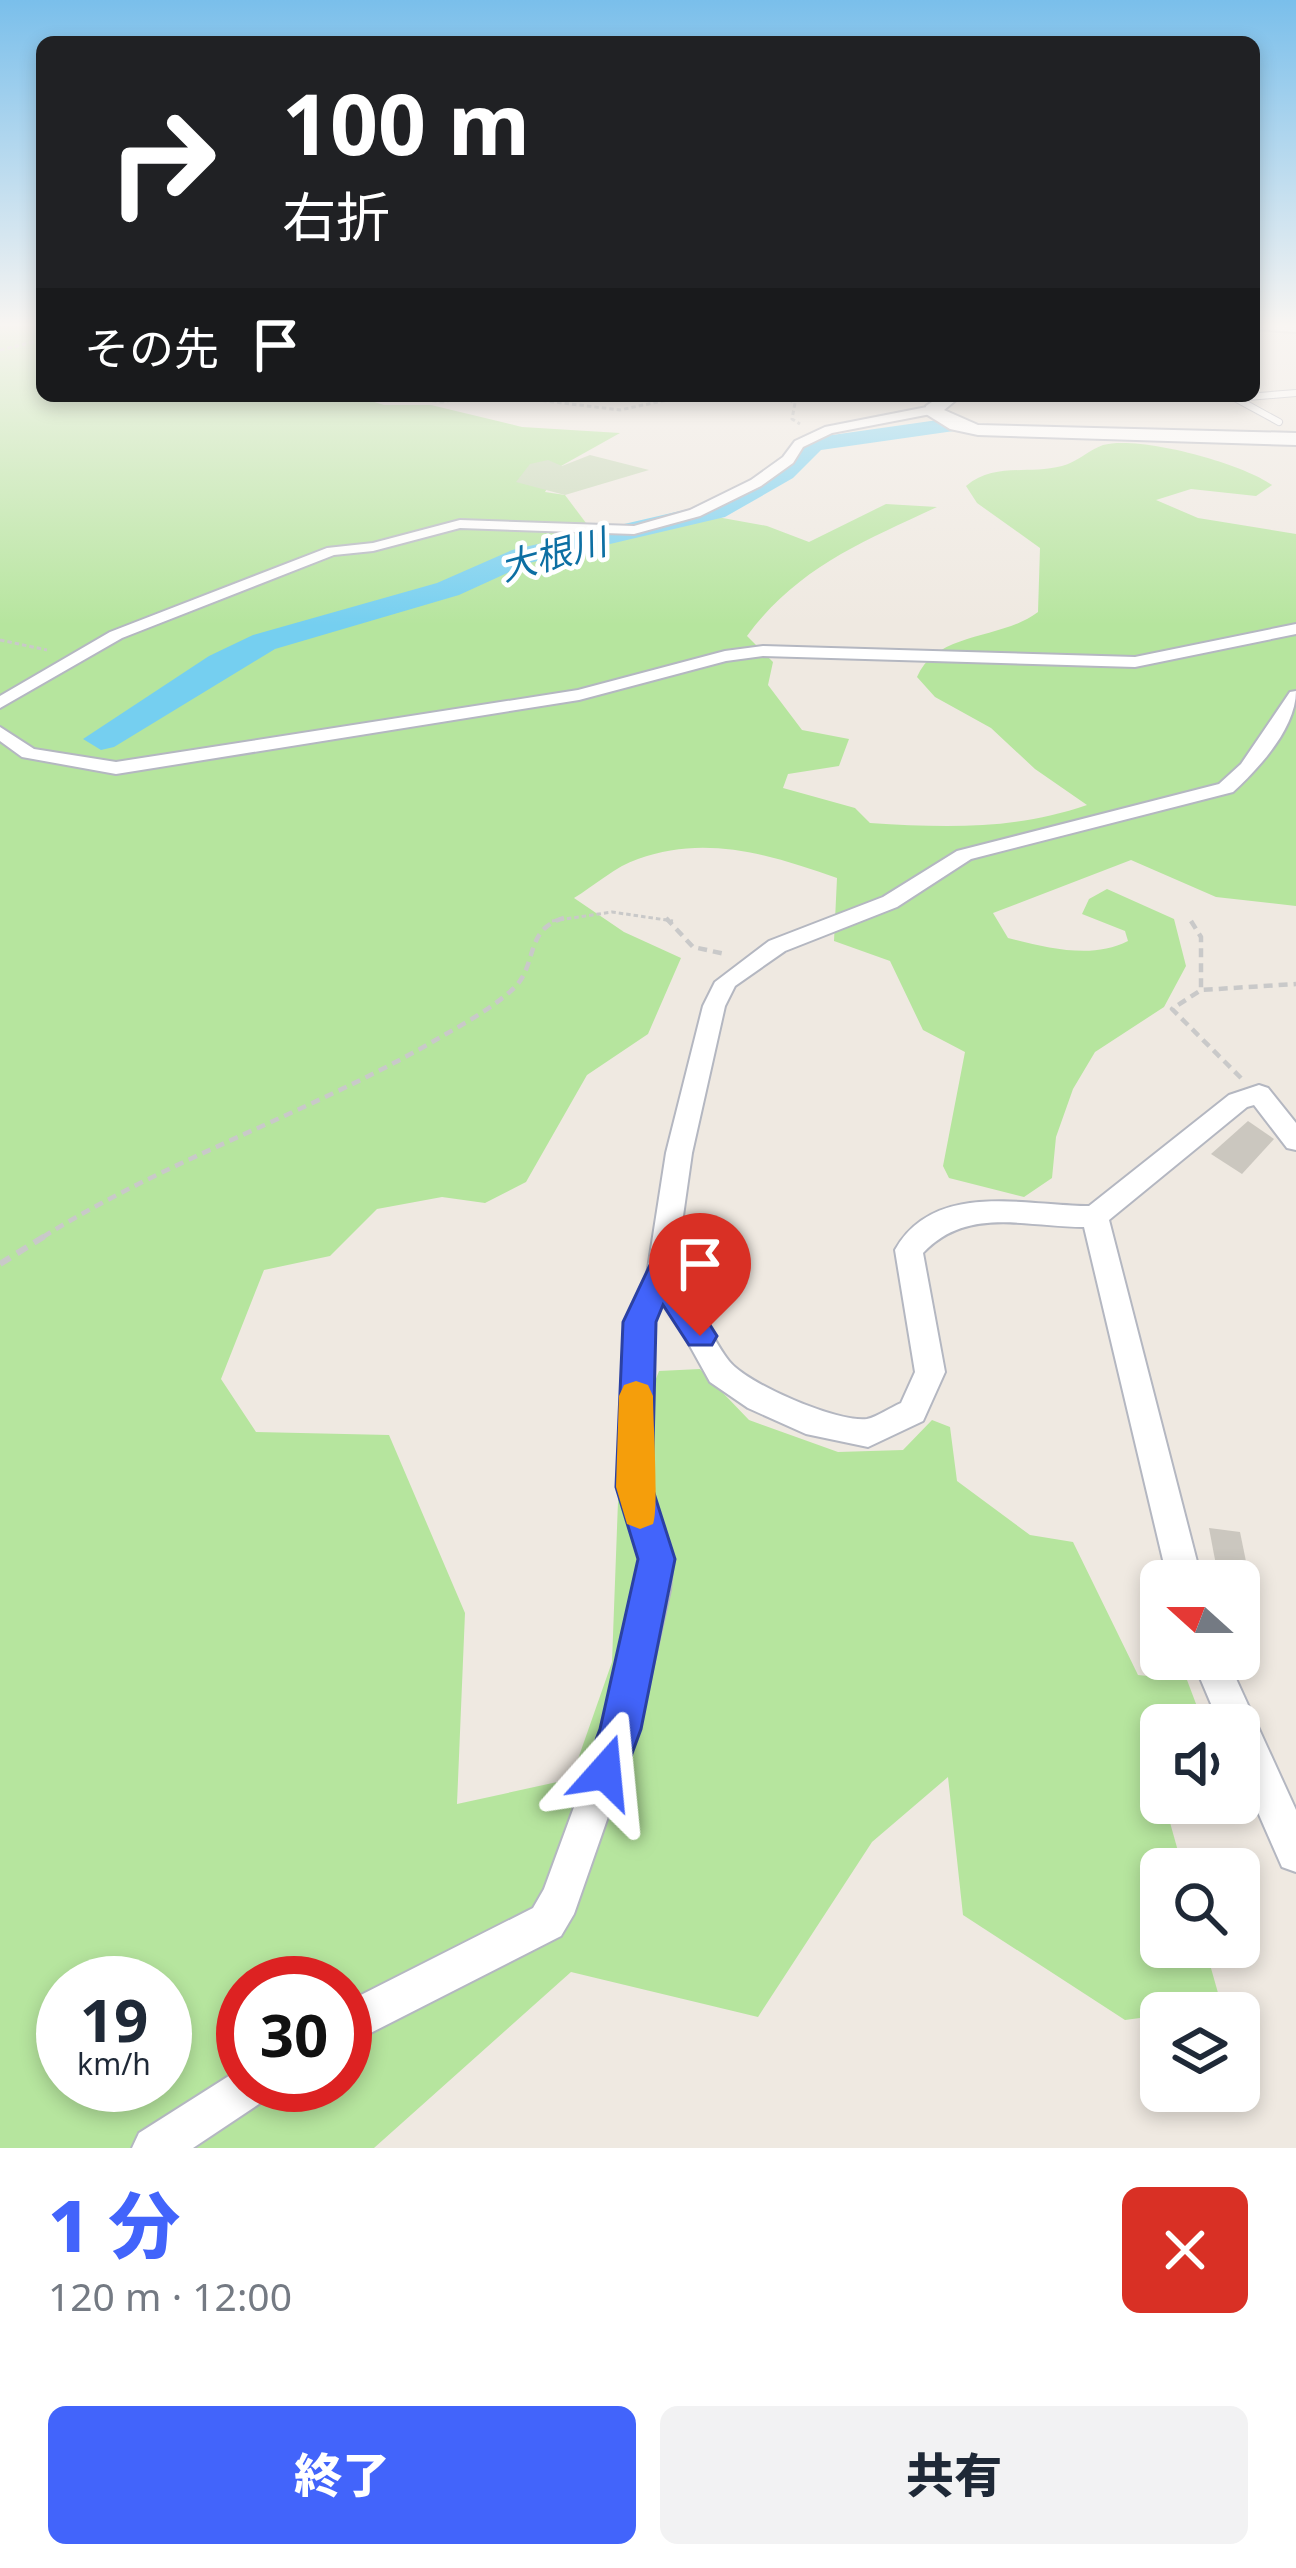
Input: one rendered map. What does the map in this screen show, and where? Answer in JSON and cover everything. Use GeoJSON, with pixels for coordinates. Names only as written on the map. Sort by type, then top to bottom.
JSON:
{"type":"FeatureCollection","features":[{"type":"Feature","properties":{"kind":"street"},"geometry":{"type":"LineString","coordinates":[[0,704],[96,645],[306,559],[373,547],[444,526],[597,532],[658,524],[756,483],[788,460],[800,444],[829,430],[859,424]]}},
{"type":"Feature","properties":{"kind":"street"},"geometry":{"type":"LineString","coordinates":[[955,424],[978,430],[1296,439]]}},
{"type":"Feature","properties":{"kind":"street"},"geometry":{"type":"LineString","coordinates":[[0,732],[28,753],[116,768],[579,695],[725,656],[763,652],[1135,662],[1296,629]]}},
{"type":"Feature","properties":{"kind":"street"},"geometry":{"type":"LineString","coordinates":[[372,2011],[547,1922],[560,1900],[620,1729],[657,1559],[634,1487],[640,1322],[661,1274],[679,1153],[714,1006],[726,982],[756,958],[890,902],[964,855],[1226,788],[1248,768],[1296,696]]}},
{"type":"Feature","properties":{"kind":"street"},"geometry":{"type":"LineString","coordinates":[[661,1274],[731,1382],[806,1420],[868,1433],[912,1412],[930,1372],[909,1250],[923,1231],[972,1209],[1095,1217],[1238,1101],[1258,1094],[1296,1141]]}},
{"type":"Feature","properties":{"kind":"street"},"geometry":{"type":"LineString","coordinates":[[1095,1217],[1180,1560]]}},
{"type":"Feature","properties":{"kind":"street"},"geometry":{"type":"LineString","coordinates":[[1260,1774],[1296,1853]]}},
{"type":"Feature","properties":{"kind":"street"},"geometry":{"type":"LineString","coordinates":[[154,2148],[216,2107]]}},
{"type":"Feature","properties":{"kind":"path"},"geometry":{"type":"LineString","coordinates":[[810,424],[829,430]]}},
{"type":"Feature","properties":{"kind":"path"},"geometry":{"type":"LineString","coordinates":[[0,640],[56,651],[96,645]]}},
{"type":"Feature","properties":{"kind":"path"},"geometry":{"type":"LineString","coordinates":[[0,1264],[215,1144],[271,1121],[482,1010],[518,984],[528,963],[527,951],[547,922],[610,913],[659,915],[675,922],[676,933],[693,947],[756,958]]}},
{"type":"Feature","properties":{"kind":"path"},"geometry":{"type":"LineString","coordinates":[[1191,921],[1201,937],[1202,990]]}},
{"type":"Feature","properties":{"kind":"path"},"geometry":{"type":"LineString","coordinates":[[1258,1094],[1172,1009],[1202,990],[1296,984]]}},
{"type":"Feature","properties":{"kind":"green space"},"geometry":{"type":"Polygon","coordinates":[[[0,424],[511,424],[620,433],[561,466],[545,492],[565,495],[595,535],[666,527],[695,513],[767,526],[809,542],[886,504],[937,507],[857,545],[809,575],[766,612],[747,636],[773,662],[768,685],[802,730],[849,739],[839,766],[788,774],[783,788],[855,808],[870,823],[980,825],[1033,819],[1087,805],[1035,769],[991,728],[935,697],[917,677],[939,651],[1038,612],[1040,548],[977,503],[966,486],[1000,471],[1062,466],[1103,445],[1140,444],[1190,453],[1272,485],[1256,496],[1191,489],[1156,500],[1198,518],[1296,534],[1296,906],[1216,897],[1131,860],[993,913],[1008,938],[1068,950],[1114,947],[1128,941],[1125,931],[1082,914],[1089,899],[1107,889],[1174,919],[1186,966],[1164,1007],[1095,1052],[1073,1089],[1056,1137],[1052,1178],[1024,1197],[949,1178],[943,1166],[965,1052],[923,1030],[890,961],[834,941],[837,878],[739,850],[689,848],[638,859],[574,898],[624,932],[681,958],[648,1034],[587,1075],[526,1182],[485,1203],[442,1197],[377,1209],[330,1256],[264,1270],[221,1379],[256,1432],[389,1435],[465,1613],[457,1804],[571,1779],[612,1662],[619,1475],[659,1371],[700,1369],[749,1420],[838,1452],[903,1450],[932,1420],[950,1427],[957,1481],[1030,1535],[1073,1542],[1140,1680],[1187,1680],[1196,1704],[1140,1704],[1140,1824],[1170,1824],[1177,1848],[1140,1848],[1140,1968],[1211,1968],[1218,1992],[1140,1992],[1140,2018],[1125,2020],[963,1915],[948,1777],[872,1842],[758,2017],[571,1972],[374,2148],[0,2148],[0,424]]]}},
{"type":"Feature","properties":{"kind":"green space"},"geometry":{"type":"Polygon","coordinates":[[[590,455],[649,470],[565,495],[516,482],[530,464],[548,460],[562,466],[590,455]]]}},
{"type":"Feature","properties":{"kind":"building"},"geometry":{"type":"Polygon","coordinates":[[[1248,1121],[1274,1139],[1242,1174],[1211,1154],[1248,1121]]]}},
{"type":"Feature","properties":{"kind":"building"},"geometry":{"type":"Polygon","coordinates":[[[1209,1528],[1240,1532],[1246,1560],[1215,1560],[1209,1528]]]}},
{"type":"Feature","properties":{"kind":"waterway","name":"大根川"},"geometry":{"type":"LineString","coordinates":[[101,739],[221,663],[264,642],[448,589],[522,556],[640,533],[716,511],[784,473],[813,444],[945,426]]}},
{"type":"Feature","properties":{"kind":"slow traffic"},"geometry":{"type":"LineString","coordinates":[[636,1396],[634,1487],[640,1512]]}},
{"type":"Feature","properties":{"kind":"route"},"geometry":{"type":"LineString","coordinates":[[605,1772],[620,1729],[657,1559],[634,1487],[640,1322],[661,1274],[700,1336]]}}]}
